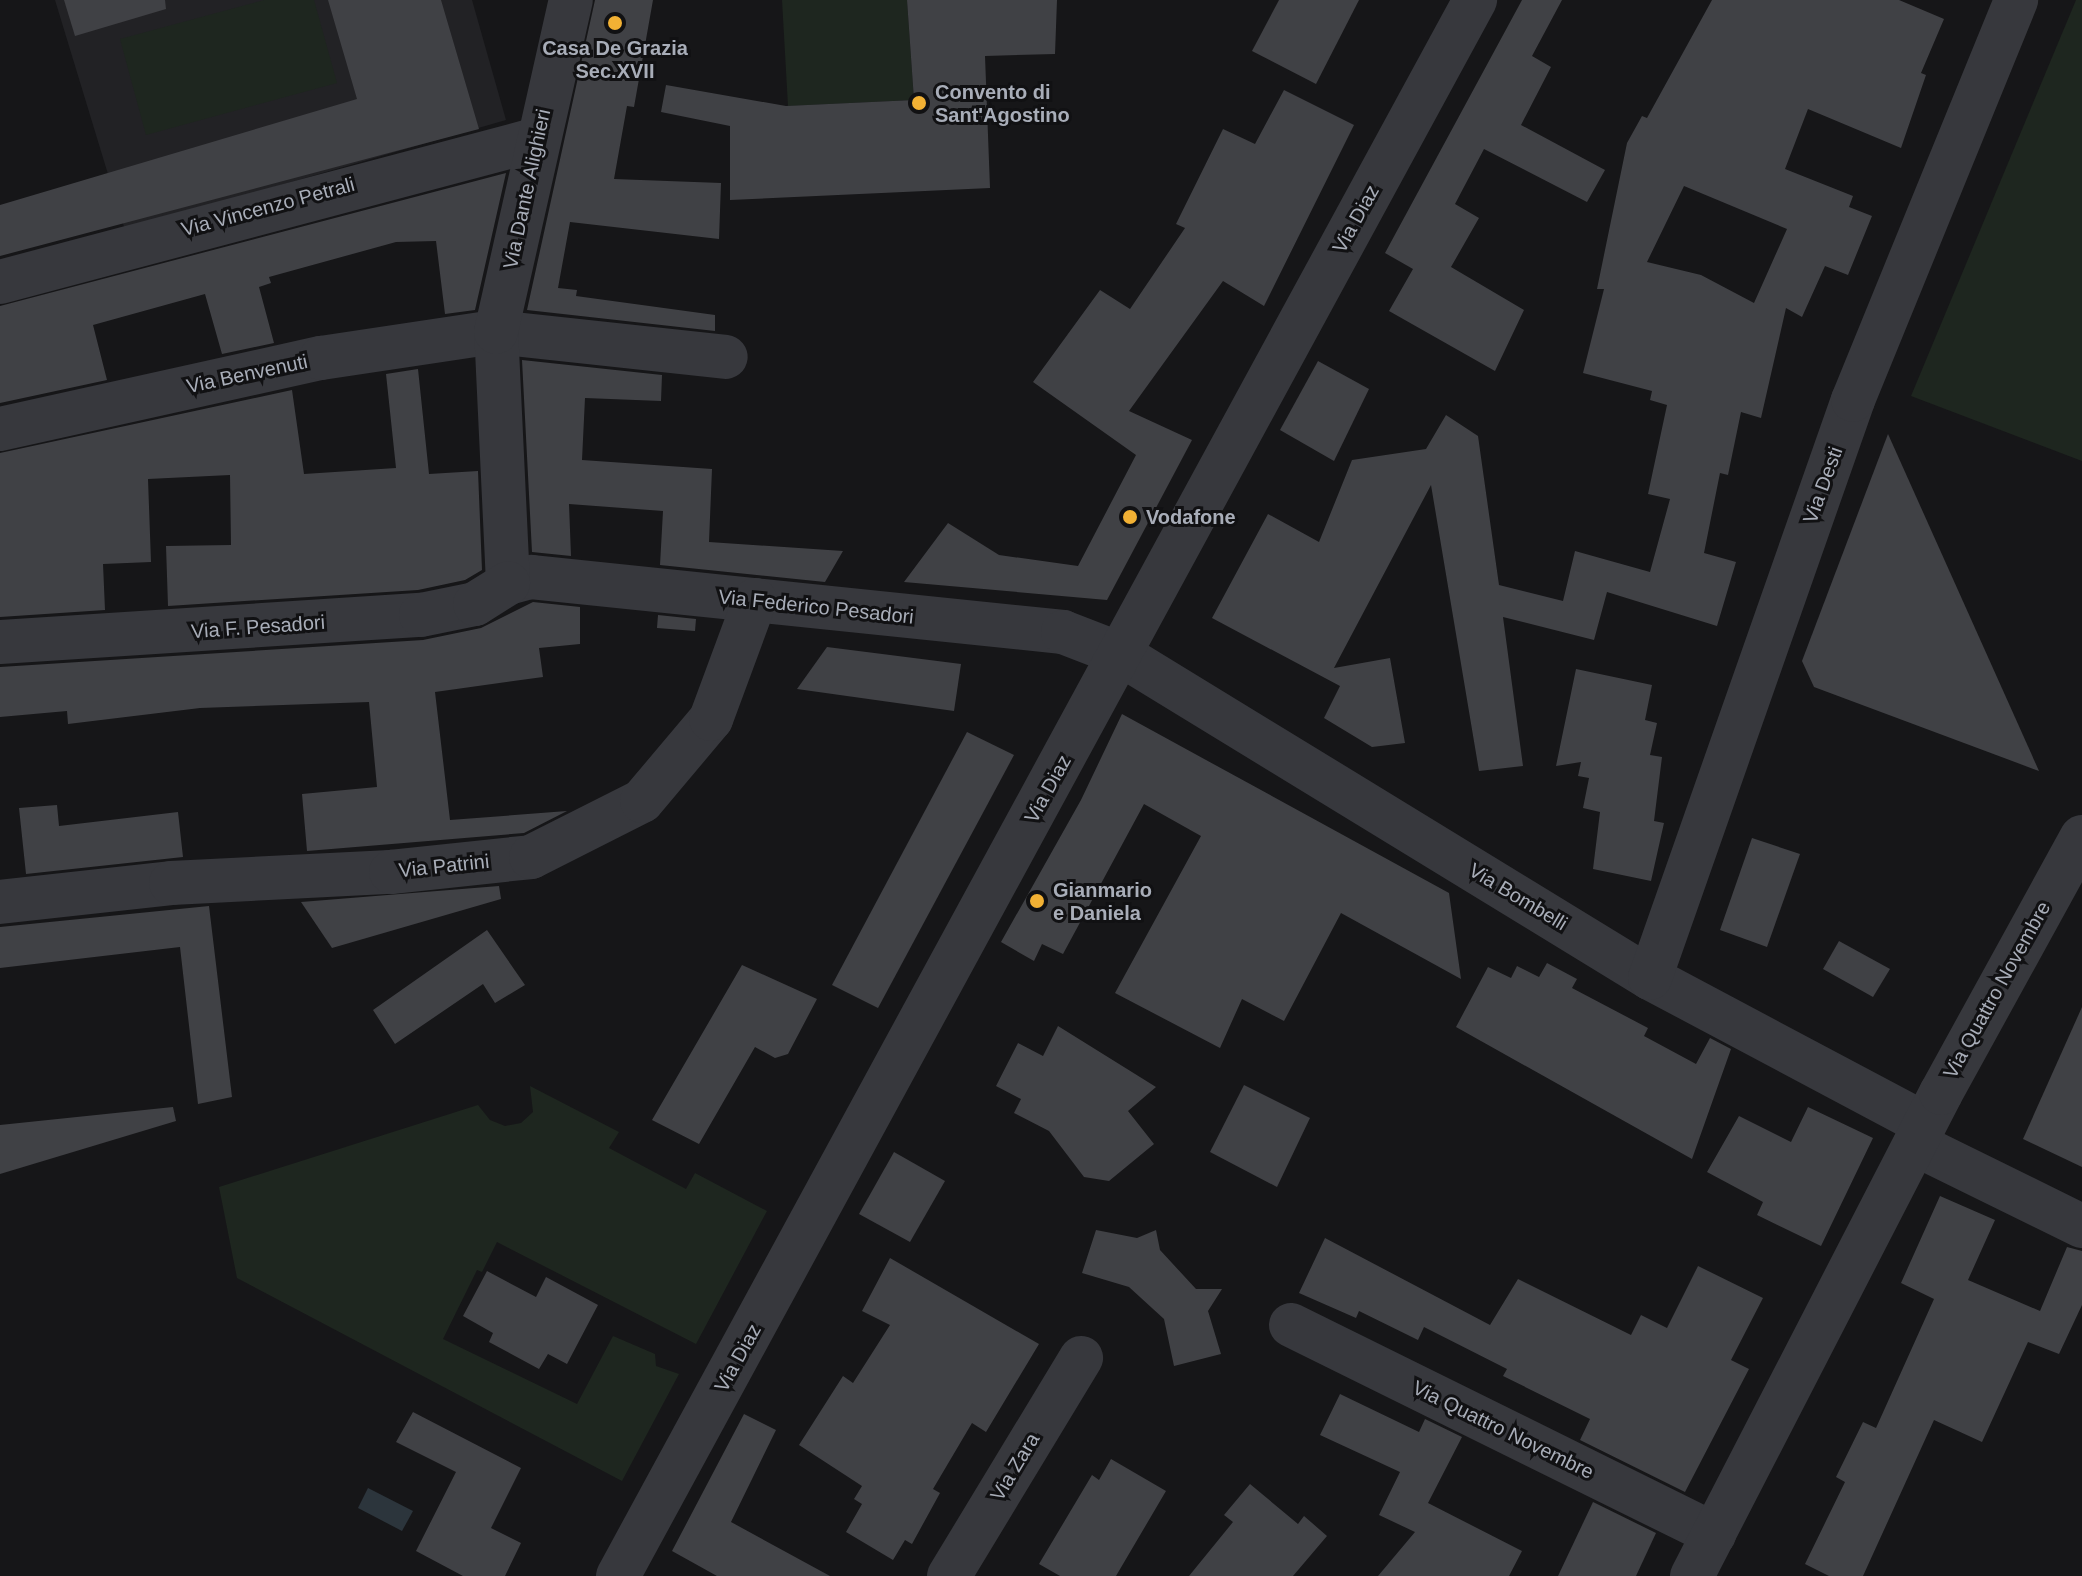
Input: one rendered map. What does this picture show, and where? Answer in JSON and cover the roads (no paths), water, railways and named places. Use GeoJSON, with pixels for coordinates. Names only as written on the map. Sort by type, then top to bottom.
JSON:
{"type":"FeatureCollection","features":[{"type":"Feature","properties":{"kind":"street","name":"Via Dante Alighieri"},"geometry":{"type":"LineString","coordinates":[[508,583],[496,332],[571,0]]}},
{"type":"Feature","properties":{"kind":"street","name":"Via Diaz"},"geometry":{"type":"LineString","coordinates":[[618,1576],[1475,0]]}},
{"type":"Feature","properties":{"kind":"street","name":"Via Desti"},"geometry":{"type":"LineString","coordinates":[[1650,978],[1853,400],[2016,0]]}},
{"type":"Feature","properties":{"kind":"street","name":"Via Vincenzo Petrali"},"geometry":{"type":"LineString","coordinates":[[0,282],[538,139]]}},
{"type":"Feature","properties":{"kind":"street"},"geometry":{"type":"LineString","coordinates":[[496,332],[726,357]]}},
{"type":"Feature","properties":{"kind":"street","name":"Via Benvenuti"},"geometry":{"type":"LineString","coordinates":[[0,429],[321,358],[496,332]]}},
{"type":"Feature","properties":{"kind":"street","name":"Via Federico Pesadori"},"geometry":{"type":"LineString","coordinates":[[508,583],[531,577],[1063,632],[1120,654]]}},
{"type":"Feature","properties":{"kind":"street","name":"Via F. Pesadori"},"geometry":{"type":"LineString","coordinates":[[0,642],[421,615],[475,604],[508,583]]}},
{"type":"Feature","properties":{"kind":"street","name":"Via Patrini"},"geometry":{"type":"LineString","coordinates":[[0,902],[171,883],[391,872],[531,857],[642,801],[711,719],[755,600]]}},
{"type":"Feature","properties":{"kind":"street","name":"Via Bombelli"},"geometry":{"type":"LineString","coordinates":[[1120,654],[1650,978],[1920,1134]]}},
{"type":"Feature","properties":{"kind":"street","name":"Via Quattro Novembre"},"geometry":{"type":"LineString","coordinates":[[1692,1576],[1920,1134],[2082,837]]}},
{"type":"Feature","properties":{"kind":"street"},"geometry":{"type":"LineString","coordinates":[[1920,1134],[2082,1226]]}},
{"type":"Feature","properties":{"kind":"street","name":"Via Quattro Novembre"},"geometry":{"type":"LineString","coordinates":[[1291,1325],[1714,1534]]}},
{"type":"Feature","properties":{"kind":"street","name":"Via Zara"},"geometry":{"type":"LineString","coordinates":[[949,1576],[1081,1358]]}},
{"type":"Feature","properties":{"kind":"place","name":"Casa De Grazia Sec.XVII"},"geometry":{"type":"Point","coordinates":[615,23]}},
{"type":"Feature","properties":{"kind":"place","name":"Convento di Sant'Agostino"},"geometry":{"type":"Point","coordinates":[919,103]}},
{"type":"Feature","properties":{"kind":"place","name":"Vodafone"},"geometry":{"type":"Point","coordinates":[1130,517]}},
{"type":"Feature","properties":{"kind":"place","name":"Gianmario e Daniela"},"geometry":{"type":"Point","coordinates":[1037,901]}}]}
